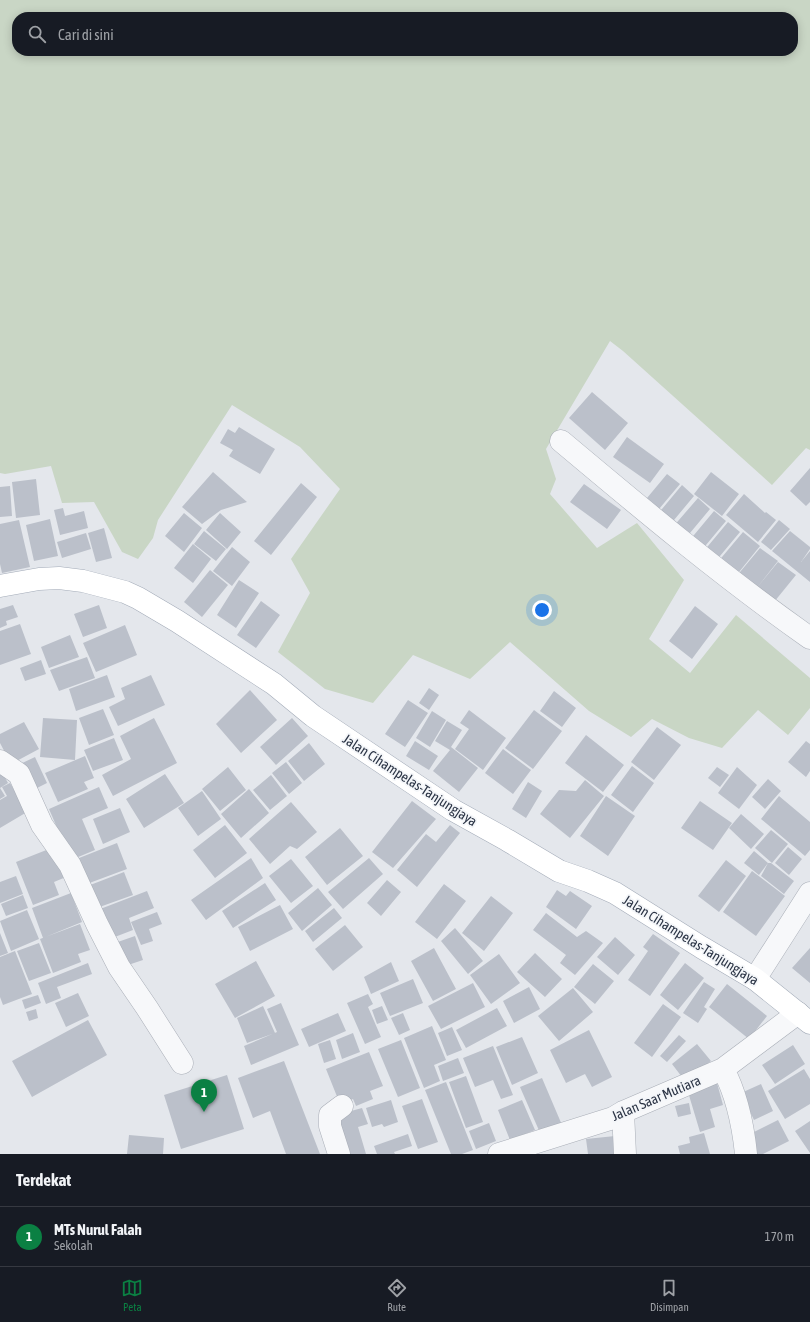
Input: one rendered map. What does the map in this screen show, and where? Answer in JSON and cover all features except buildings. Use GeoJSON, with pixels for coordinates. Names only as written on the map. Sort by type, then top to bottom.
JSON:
{"type":"FeatureCollection","features":[{"type":"Feature","properties":{"kind":"main road","name":"Jalan Cihampelas-Tanjungjaya"},"geometry":{"type":"LineString","coordinates":[[0,586],[39,579],[59,578],[83,581],[125,592],[177,621],[274,684],[313,716],[453,810],[508,840],[559,871],[588,881],[615,893],[755,979],[804,1018]]}},
{"type":"Feature","properties":{"kind":"street"},"geometry":{"type":"LineString","coordinates":[[561,441],[753,597],[810,638]]}},
{"type":"Feature","properties":{"kind":"street"},"geometry":{"type":"LineString","coordinates":[[0,761],[20,774],[42,825],[70,865],[97,924],[119,967],[182,1063]]}},
{"type":"Feature","properties":{"kind":"street"},"geometry":{"type":"LineString","coordinates":[[755,979],[810,893]]}},
{"type":"Feature","properties":{"kind":"street","name":"Jalan Saar Mutiara"},"geometry":{"type":"LineString","coordinates":[[500,1154],[613,1118],[623,1112],[723,1069],[804,1018]]}},
{"type":"Feature","properties":{"kind":"street"},"geometry":{"type":"LineString","coordinates":[[723,1069],[731,1085],[743,1132],[746,1154]]}},
{"type":"Feature","properties":{"kind":"street"},"geometry":{"type":"LineString","coordinates":[[339,1154],[330,1126],[330,1115],[342,1106]]}},
{"type":"Feature","properties":{"kind":"street"},"geometry":{"type":"LineString","coordinates":[[623,1112],[625,1154]]}},
{"type":"Feature","properties":{"kind":"green space"},"geometry":{"type":"Polygon","coordinates":[[[0,0],[810,0],[810,450],[806,448],[772,485],[610,341],[546,449],[556,479],[550,494],[597,548],[637,523],[684,580],[649,639],[690,673],[736,615],[810,678],[810,708],[788,735],[758,710],[722,748],[689,738],[652,719],[631,737],[589,711],[510,642],[470,679],[413,655],[373,703],[325,689],[278,652],[310,593],[291,559],[340,489],[300,447],[232,405],[158,520],[153,538],[138,559],[122,552],[94,502],[62,503],[51,466],[5,474],[0,473],[0,0]]]}},
{"type":"Feature","properties":{"kind":"place","name":"MTs Nurul Falah"},"geometry":{"type":"Point","coordinates":[204,1112]}}]}
